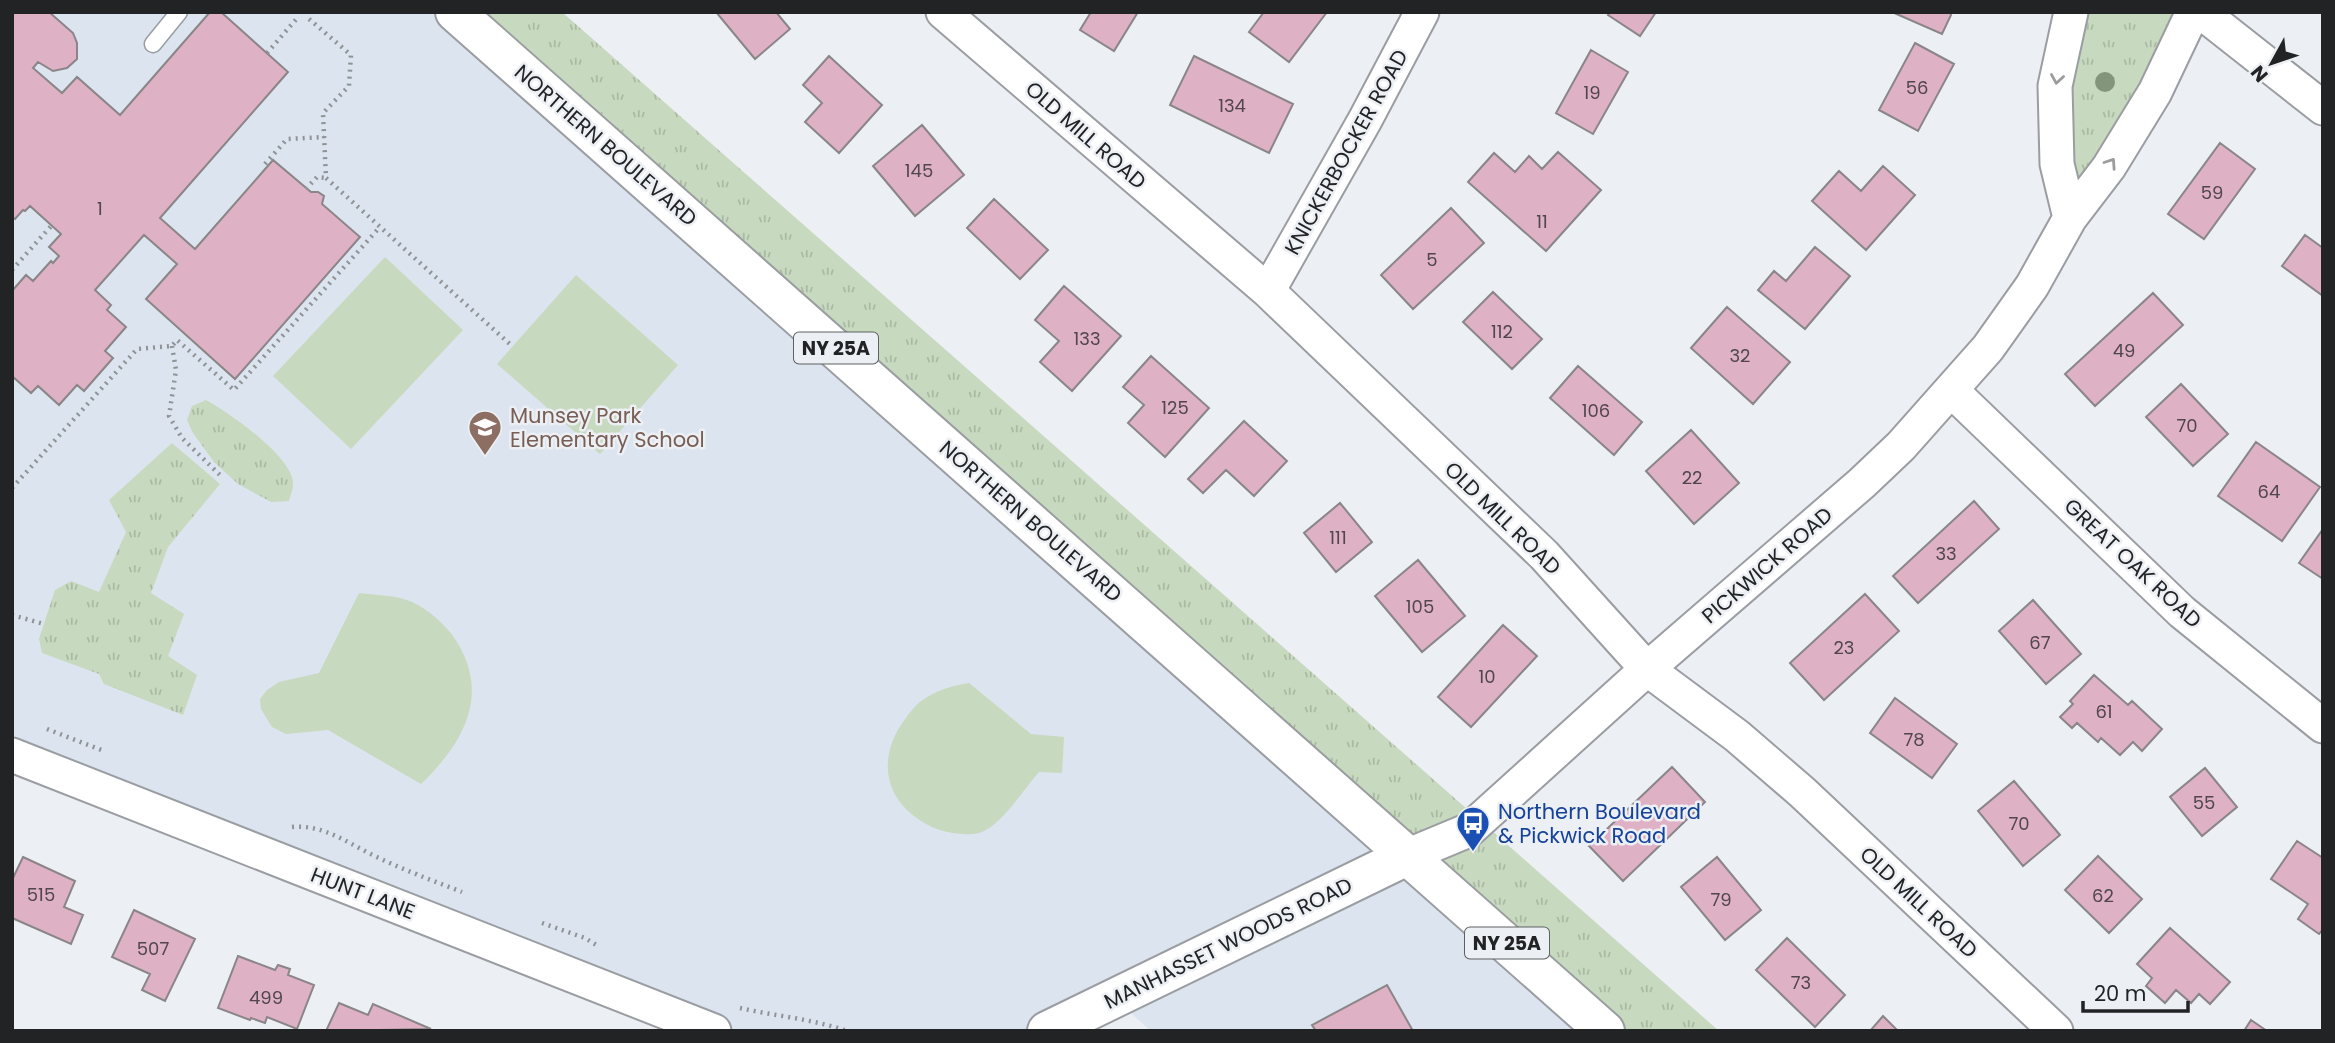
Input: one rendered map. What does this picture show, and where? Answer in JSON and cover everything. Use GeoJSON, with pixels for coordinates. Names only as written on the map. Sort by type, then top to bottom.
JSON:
{"type":"FeatureCollection","features":[{"type":"Feature","properties":{"kind":"main road","name":"NORTHERN BOULEVARD"},"geometry":{"type":"LineString","coordinates":[[455,12],[1605,1031]]}},
{"type":"Feature","properties":{"kind":"main road","name":"MANHASSET WOODS ROAD"},"geometry":{"type":"LineString","coordinates":[[1047,1031],[1409,855]]}},
{"type":"Feature","properties":{"kind":"street","name":"OLD MILL ROAD"},"geometry":{"type":"LineString","coordinates":[[943,12],[1268,290],[1544,555],[1647,669],[1737,736],[1802,792],[2056,1031]]}},
{"type":"Feature","properties":{"kind":"street","name":"KNICKERBOCKER ROAD"},"geometry":{"type":"LineString","coordinates":[[1268,290],[1365,120],[1422,12]]}},
{"type":"Feature","properties":{"kind":"street"},"geometry":{"type":"LineString","coordinates":[[2070,218],[2057,164],[2054,86],[2071,12]]}},
{"type":"Feature","properties":{"kind":"street","name":"PICKWICK ROAD"},"geometry":{"type":"LineString","coordinates":[[1409,855],[1469,830],[1647,669],[1902,446],[1952,391],[2016,310],[2070,218],[2109,167],[2155,92],[2193,12]]}},
{"type":"Feature","properties":{"kind":"street"},"geometry":{"type":"LineString","coordinates":[[2201,12],[2323,108]]}},
{"type":"Feature","properties":{"kind":"street","name":"GREAT OAK ROAD"},"geometry":{"type":"LineString","coordinates":[[1952,391],[2182,611],[2323,726]]}},
{"type":"Feature","properties":{"kind":"street","name":"HUNT LANE"},"geometry":{"type":"LineString","coordinates":[[12,755],[713,1031]]}},
{"type":"Feature","properties":{"kind":"lane"},"geometry":{"type":"LineString","coordinates":[[153,44],[179,12]]}},
{"type":"Feature","properties":{"kind":"path"},"geometry":{"type":"LineString","coordinates":[[267,53],[299,16]]}},
{"type":"Feature","properties":{"kind":"path"},"geometry":{"type":"LineString","coordinates":[[309,19],[351,55],[349,86],[323,113],[326,178]]}},
{"type":"Feature","properties":{"kind":"path"},"geometry":{"type":"LineString","coordinates":[[265,164],[287,139],[324,137]]}},
{"type":"Feature","properties":{"kind":"path"},"geometry":{"type":"LineString","coordinates":[[306,188],[317,177],[326,178],[512,346]]}},
{"type":"Feature","properties":{"kind":"path"},"geometry":{"type":"LineString","coordinates":[[12,270],[52,225]]}},
{"type":"Feature","properties":{"kind":"path"},"geometry":{"type":"LineString","coordinates":[[12,488],[137,349],[172,346],[177,340],[234,390],[380,227]]}},
{"type":"Feature","properties":{"kind":"path"},"geometry":{"type":"LineString","coordinates":[[172,346],[176,370],[169,416],[182,438],[220,475]]}},
{"type":"Feature","properties":{"kind":"path"},"geometry":{"type":"LineString","coordinates":[[12,615],[44,624]]}},
{"type":"Feature","properties":{"kind":"shaded area","name":"Munsey Park Elementary School"},"geometry":{"type":"Polygon","coordinates":[[[12,12],[455,12],[1605,1031],[1151,1031],[1114,998],[1047,1031],[714,1031],[12,755],[12,12]]]}},
{"type":"Feature","properties":{"kind":"green space"},"geometry":{"type":"Polygon","coordinates":[[[456,12],[562,12],[1719,1031],[1605,1031],[456,12]]]}},
{"type":"Feature","properties":{"kind":"green space"},"geometry":{"type":"Polygon","coordinates":[[[2071,12],[2193,12],[2070,218],[2071,12]]]}},
{"type":"Feature","properties":{"kind":"green space"},"geometry":{"type":"Polygon","coordinates":[[[385,257],[463,330],[351,449],[273,376],[385,257]]]}},
{"type":"Feature","properties":{"kind":"green space"},"geometry":{"type":"Polygon","coordinates":[[[576,275],[678,365],[600,454],[497,364],[576,275]]]}},
{"type":"Feature","properties":{"kind":"green space"},"geometry":{"type":"Polygon","coordinates":[[[206,400],[258,437],[283,462],[291,474],[293,485],[289,501],[271,502],[238,484],[214,462],[187,420],[192,406],[206,400]]]}},
{"type":"Feature","properties":{"kind":"green space"},"geometry":{"type":"Polygon","coordinates":[[[172,443],[220,484],[168,547],[151,593],[184,614],[168,656],[197,675],[183,715],[104,684],[99,674],[42,653],[39,639],[55,590],[71,581],[99,592],[126,532],[109,500],[172,443]]]}},
{"type":"Feature","properties":{"kind":"green space"},"geometry":{"type":"Polygon","coordinates":[[[359,593],[400,598],[424,608],[449,631],[465,657],[471,677],[472,696],[468,715],[450,751],[421,784],[328,730],[286,734],[272,727],[261,709],[260,699],[279,682],[319,673],[359,593]]]}},
{"type":"Feature","properties":{"kind":"green space"},"geometry":{"type":"Polygon","coordinates":[[[969,683],[1031,734],[1064,737],[1062,773],[1039,772],[999,820],[977,834],[937,829],[914,816],[895,794],[888,769],[892,743],[914,707],[938,692],[969,683]]]}},
{"type":"Feature","properties":{"kind":"building"},"geometry":{"type":"Polygon","coordinates":[[[12,12],[49,12],[73,33],[77,43],[77,59],[67,68],[53,71],[38,62],[33,68],[62,93],[77,77],[120,115],[210,12],[221,12],[288,72],[160,218],[195,249],[273,160],[311,192],[324,196],[322,204],[360,237],[235,379],[146,299],[177,264],[144,235],[95,290],[111,305],[107,310],[126,327],[105,351],[113,358],[84,391],[77,385],[59,405],[38,386],[31,393],[12,376],[12,291],[26,275],[33,281],[51,261],[53,263],[59,256],[49,247],[61,234],[30,206],[15,219],[12,217],[12,12]]]}},
{"type":"Feature","properties":{"kind":"building"},"geometry":{"type":"Polygon","coordinates":[[[716,12],[776,12],[790,29],[755,59],[716,12]]]}},
{"type":"Feature","properties":{"kind":"building"},"geometry":{"type":"Polygon","coordinates":[[[1091,12],[1138,12],[1114,51],[1080,30],[1091,12]]]}},
{"type":"Feature","properties":{"kind":"building"},"geometry":{"type":"Polygon","coordinates":[[[1264,12],[1327,12],[1289,62],[1249,32],[1264,12]]]}},
{"type":"Feature","properties":{"kind":"building"},"geometry":{"type":"Polygon","coordinates":[[[1610,12],[1656,12],[1640,36],[1608,15],[1610,12]]]}},
{"type":"Feature","properties":{"kind":"building"},"geometry":{"type":"Polygon","coordinates":[[[1892,12],[1950,12],[1951,15],[1942,34],[1892,12]]]}},
{"type":"Feature","properties":{"kind":"building"},"geometry":{"type":"Polygon","coordinates":[[[1915,43],[1954,64],[1918,131],[1879,110],[1915,43]]]}},
{"type":"Feature","properties":{"kind":"building"},"geometry":{"type":"Polygon","coordinates":[[[1591,50],[1628,72],[1593,134],[1556,113],[1591,50]]]}},
{"type":"Feature","properties":{"kind":"building"},"geometry":{"type":"Polygon","coordinates":[[[829,56],[882,105],[839,153],[805,122],[822,103],[803,85],[829,56]]]}},
{"type":"Feature","properties":{"kind":"building"},"geometry":{"type":"Polygon","coordinates":[[[1194,56],[1293,104],[1269,153],[1170,105],[1194,56]]]}},
{"type":"Feature","properties":{"kind":"building"},"geometry":{"type":"Polygon","coordinates":[[[922,125],[964,175],[915,216],[873,166],[922,125]]]}},
{"type":"Feature","properties":{"kind":"building"},"geometry":{"type":"Polygon","coordinates":[[[2220,143],[2255,169],[2204,239],[2168,214],[2220,143]]]}},
{"type":"Feature","properties":{"kind":"building"},"geometry":{"type":"Polygon","coordinates":[[[1558,152],[1601,190],[1546,251],[1468,182],[1494,153],[1515,172],[1529,156],[1542,169],[1558,152]]]}},
{"type":"Feature","properties":{"kind":"building"},"geometry":{"type":"Polygon","coordinates":[[[1883,166],[1915,195],[1866,250],[1812,201],[1839,171],[1861,191],[1883,166]]]}},
{"type":"Feature","properties":{"kind":"building"},"geometry":{"type":"Polygon","coordinates":[[[994,199],[1048,250],[1020,279],[967,228],[994,199]]]}},
{"type":"Feature","properties":{"kind":"building"},"geometry":{"type":"Polygon","coordinates":[[[1451,208],[1484,243],[1413,309],[1381,275],[1451,208]]]}},
{"type":"Feature","properties":{"kind":"building"},"geometry":{"type":"Polygon","coordinates":[[[2305,235],[2323,248],[2323,296],[2282,266],[2305,235]]]}},
{"type":"Feature","properties":{"kind":"building"},"geometry":{"type":"Polygon","coordinates":[[[1815,247],[1850,276],[1805,329],[1758,290],[1774,271],[1786,281],[1815,247]]]}},
{"type":"Feature","properties":{"kind":"building"},"geometry":{"type":"Polygon","coordinates":[[[1064,286],[1121,336],[1072,391],[1040,362],[1059,341],[1035,320],[1064,286]]]}},
{"type":"Feature","properties":{"kind":"building"},"geometry":{"type":"Polygon","coordinates":[[[1493,292],[1542,339],[1512,369],[1463,322],[1493,292]]]}},
{"type":"Feature","properties":{"kind":"building"},"geometry":{"type":"Polygon","coordinates":[[[2153,293],[2183,325],[2095,406],[2065,374],[2153,293]]]}},
{"type":"Feature","properties":{"kind":"building"},"geometry":{"type":"Polygon","coordinates":[[[1727,307],[1790,362],[1753,404],[1691,348],[1727,307]]]}},
{"type":"Feature","properties":{"kind":"building"},"geometry":{"type":"Polygon","coordinates":[[[1151,356],[1209,408],[1165,457],[1128,423],[1144,405],[1123,387],[1151,356]]]}},
{"type":"Feature","properties":{"kind":"building"},"geometry":{"type":"Polygon","coordinates":[[[1578,366],[1642,422],[1614,455],[1550,398],[1578,366]]]}},
{"type":"Feature","properties":{"kind":"building"},"geometry":{"type":"Polygon","coordinates":[[[2181,384],[2228,434],[2193,466],[2146,417],[2181,384]]]}},
{"type":"Feature","properties":{"kind":"building"},"geometry":{"type":"Polygon","coordinates":[[[1244,421],[1287,461],[1254,496],[1226,470],[1203,493],[1188,479],[1244,421]]]}},
{"type":"Feature","properties":{"kind":"building"},"geometry":{"type":"Polygon","coordinates":[[[1691,430],[1739,483],[1694,524],[1646,471],[1691,430]]]}},
{"type":"Feature","properties":{"kind":"building"},"geometry":{"type":"Polygon","coordinates":[[[2256,442],[2320,487],[2282,541],[2218,496],[2256,442]]]}},
{"type":"Feature","properties":{"kind":"building"},"geometry":{"type":"Polygon","coordinates":[[[1974,501],[1999,529],[1918,603],[1893,576],[1974,501]]]}},
{"type":"Feature","properties":{"kind":"building"},"geometry":{"type":"Polygon","coordinates":[[[1340,503],[1372,542],[1336,572],[1304,533],[1340,503]]]}},
{"type":"Feature","properties":{"kind":"building"},"geometry":{"type":"Polygon","coordinates":[[[2323,529],[2323,579],[2299,563],[2323,529]]]}},
{"type":"Feature","properties":{"kind":"building"},"geometry":{"type":"Polygon","coordinates":[[[1418,560],[1465,616],[1422,652],[1375,596],[1418,560]]]}},
{"type":"Feature","properties":{"kind":"building"},"geometry":{"type":"Polygon","coordinates":[[[1865,594],[1899,631],[1824,700],[1790,663],[1865,594]]]}},
{"type":"Feature","properties":{"kind":"building"},"geometry":{"type":"Polygon","coordinates":[[[2033,600],[2081,654],[2046,684],[1999,631],[2033,600]]]}},
{"type":"Feature","properties":{"kind":"building"},"geometry":{"type":"Polygon","coordinates":[[[1503,625],[1537,656],[1471,727],[1438,697],[1503,625]]]}},
{"type":"Feature","properties":{"kind":"building"},"geometry":{"type":"Polygon","coordinates":[[[2094,675],[2128,705],[2132,701],[2162,729],[2142,751],[2133,742],[2120,755],[2101,738],[2098,742],[2077,723],[2072,728],[2060,717],[2073,704],[2070,701],[2094,675]]]}},
{"type":"Feature","properties":{"kind":"building"},"geometry":{"type":"Polygon","coordinates":[[[1895,698],[1957,744],[1932,778],[1870,733],[1895,698]]]}},
{"type":"Feature","properties":{"kind":"building"},"geometry":{"type":"Polygon","coordinates":[[[1672,767],[1705,802],[1623,881],[1589,846],[1672,767]]]}},
{"type":"Feature","properties":{"kind":"building"},"geometry":{"type":"Polygon","coordinates":[[[2205,768],[2237,807],[2202,836],[2170,797],[2205,768]]]}},
{"type":"Feature","properties":{"kind":"building"},"geometry":{"type":"Polygon","coordinates":[[[2014,781],[2060,835],[2023,866],[1978,811],[2014,781]]]}},
{"type":"Feature","properties":{"kind":"building"},"geometry":{"type":"Polygon","coordinates":[[[2297,841],[2323,858],[2323,929],[2319,934],[2298,919],[2308,904],[2271,879],[2297,841]]]}},
{"type":"Feature","properties":{"kind":"building"},"geometry":{"type":"Polygon","coordinates":[[[2098,856],[2142,899],[2109,933],[2065,890],[2098,856]]]}},
{"type":"Feature","properties":{"kind":"building"},"geometry":{"type":"Polygon","coordinates":[[[23,857],[75,881],[64,907],[83,915],[71,944],[12,918],[12,880],[23,857]]]}},
{"type":"Feature","properties":{"kind":"building"},"geometry":{"type":"Polygon","coordinates":[[[1717,857],[1761,910],[1725,940],[1681,887],[1717,857]]]}},
{"type":"Feature","properties":{"kind":"building"},"geometry":{"type":"Polygon","coordinates":[[[134,910],[195,939],[165,1001],[142,990],[150,974],[112,957],[134,910]]]}},
{"type":"Feature","properties":{"kind":"building"},"geometry":{"type":"Polygon","coordinates":[[[2170,928],[2230,982],[2210,1004],[2199,994],[2191,1003],[2176,990],[2165,1003],[2146,986],[2152,978],[2137,964],[2170,928]]]}},
{"type":"Feature","properties":{"kind":"building"},"geometry":{"type":"Polygon","coordinates":[[[1787,938],[1845,995],[1815,1027],[1756,970],[1787,938]]]}},
{"type":"Feature","properties":{"kind":"building"},"geometry":{"type":"Polygon","coordinates":[[[238,956],[275,970],[278,965],[290,969],[288,975],[314,985],[297,1029],[267,1017],[265,1023],[218,1008],[238,956]]]}},
{"type":"Feature","properties":{"kind":"building"},"geometry":{"type":"Polygon","coordinates":[[[1387,985],[1413,1031],[1316,1031],[1312,1025],[1387,985]]]}},
{"type":"Feature","properties":{"kind":"building"},"geometry":{"type":"Polygon","coordinates":[[[339,1003],[368,1015],[373,1004],[431,1029],[326,1031],[339,1003]]]}},
{"type":"Feature","properties":{"kind":"building"},"geometry":{"type":"Polygon","coordinates":[[[1883,1016],[1898,1031],[1870,1031],[1883,1016]]]}},
{"type":"Feature","properties":{"kind":"building"},"geometry":{"type":"Polygon","coordinates":[[[2251,1020],[2267,1031],[2244,1031],[2251,1020]]]}},
{"type":"Feature","properties":{"kind":"place","name":"Munsey Park Elementary School"},"geometry":{"type":"Point","coordinates":[485,457]}},
{"type":"Feature","properties":{"kind":"place","name":"Northern Boulevard & Pickwick Road"},"geometry":{"type":"Point","coordinates":[1473,853]}}]}
